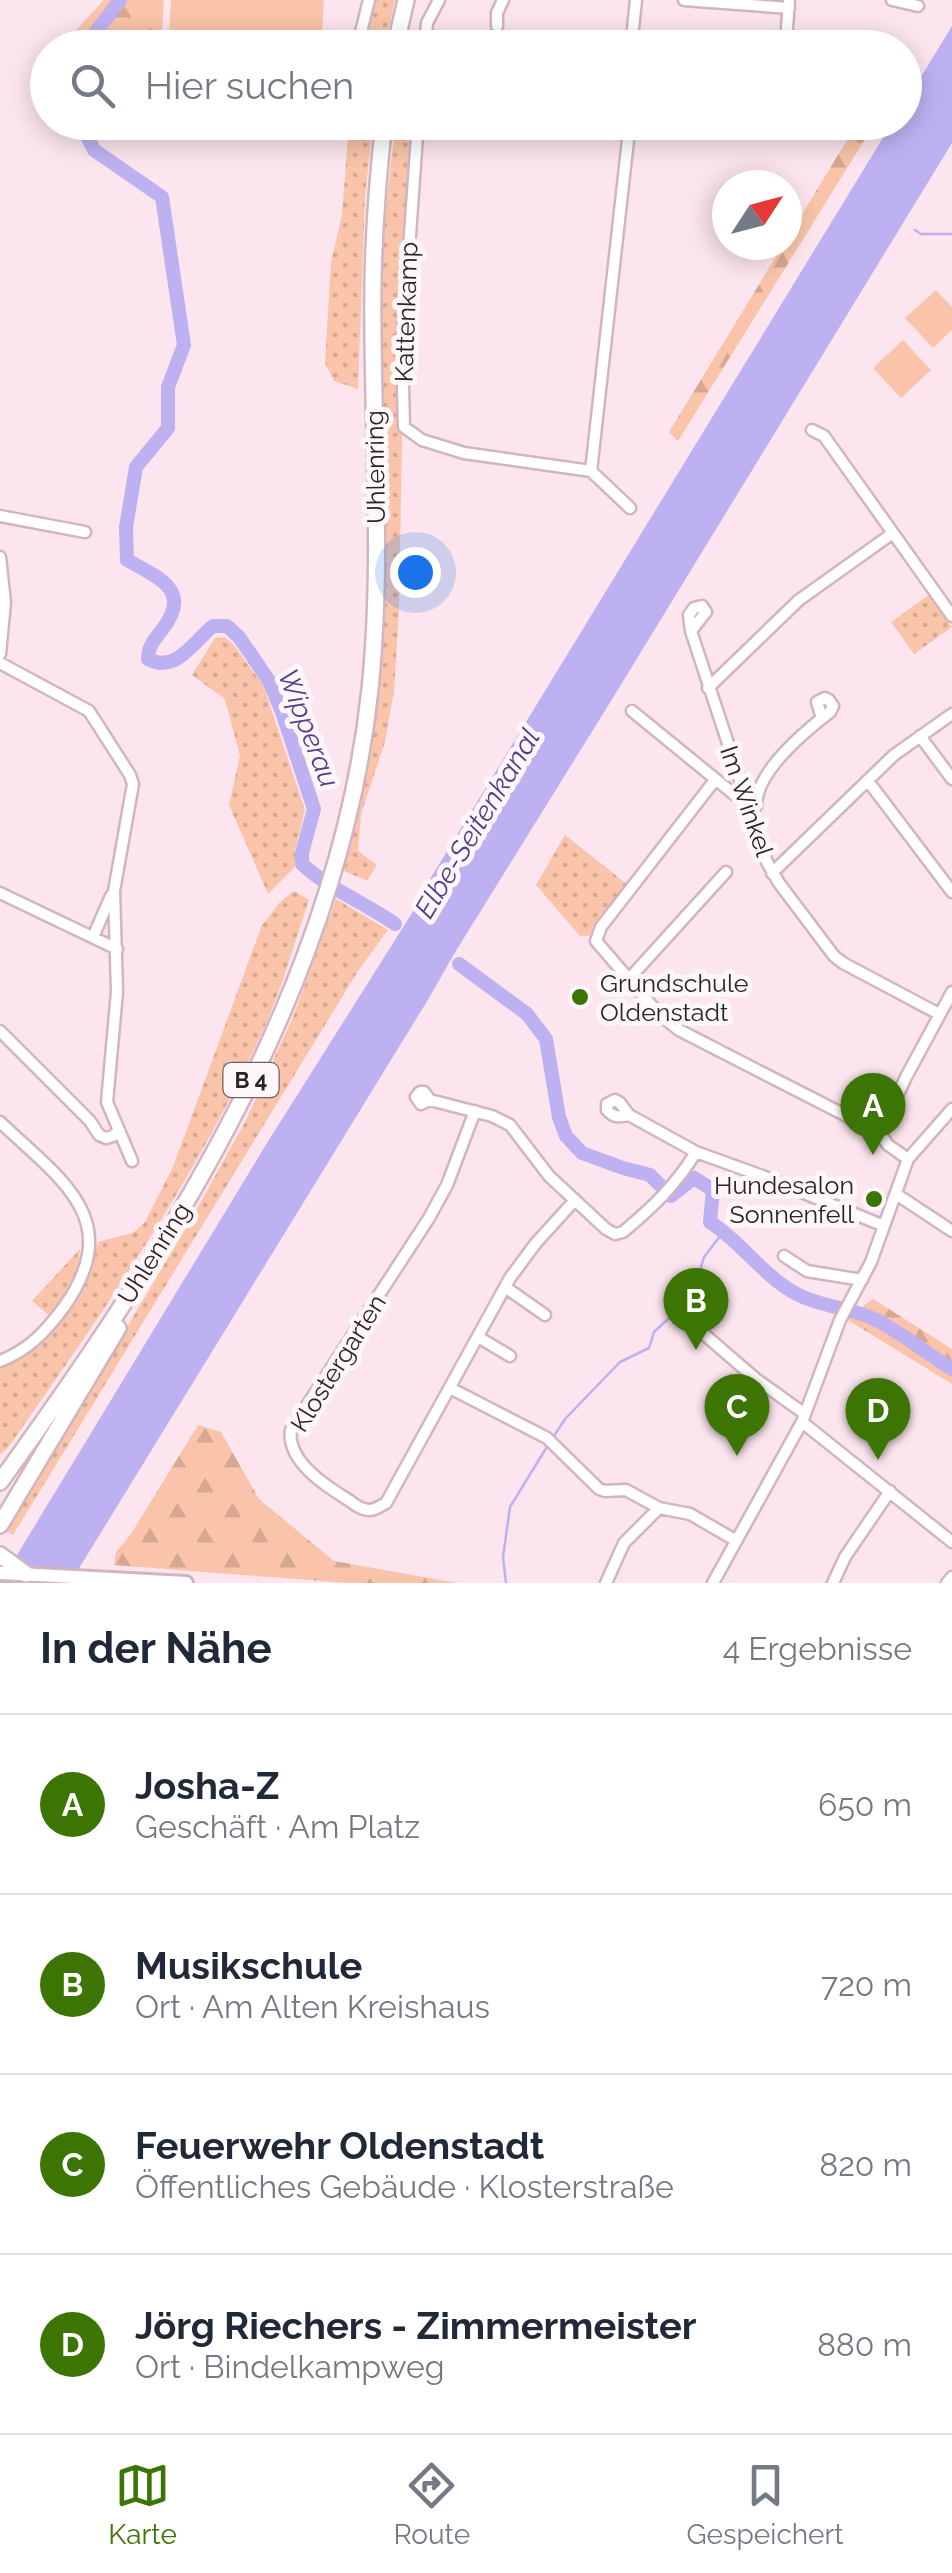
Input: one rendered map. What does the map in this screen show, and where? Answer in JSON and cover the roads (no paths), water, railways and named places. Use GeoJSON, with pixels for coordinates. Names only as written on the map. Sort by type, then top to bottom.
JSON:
{"type":"FeatureCollection","features":[{"type":"Feature","properties":{"kind":"highway"},"geometry":{"type":"LineString","coordinates":[[399,30],[406,0]]}},
{"type":"Feature","properties":{"kind":"highway","name":"Uhlenring"},"geometry":{"type":"LineString","coordinates":[[0,1482],[157,1253],[224,1137],[281,1020],[334,867],[360,758],[376,606],[373,281],[382,140]]}},
{"type":"Feature","properties":{"kind":"highway"},"geometry":{"type":"LineString","coordinates":[[0,1525],[126,1314],[157,1253]]}},
{"type":"Feature","properties":{"kind":"highway"},"geometry":{"type":"LineString","coordinates":[[0,1460],[45,1420]]}},
{"type":"Feature","properties":{"kind":"highway"},"geometry":{"type":"LineString","coordinates":[[1,1562],[26,1574]]}},
{"type":"Feature","properties":{"kind":"main road"},"geometry":{"type":"LineString","coordinates":[[26,1574],[186,1583]]}},
{"type":"Feature","properties":{"kind":"street"},"geometry":{"type":"LineString","coordinates":[[362,30],[369,0]]}},
{"type":"Feature","properties":{"kind":"street"},"geometry":{"type":"LineString","coordinates":[[426,30],[439,0]]}},
{"type":"Feature","properties":{"kind":"street"},"geometry":{"type":"LineString","coordinates":[[497,26],[503,0]]}},
{"type":"Feature","properties":{"kind":"street"},"geometry":{"type":"LineString","coordinates":[[634,30],[636,0]]}},
{"type":"Feature","properties":{"kind":"street"},"geometry":{"type":"LineString","coordinates":[[684,0],[789,4],[787,28]]}},
{"type":"Feature","properties":{"kind":"street"},"geometry":{"type":"LineString","coordinates":[[892,0],[918,6]]}},
{"type":"Feature","properties":{"kind":"street","name":"Kattenkamp"},"geometry":{"type":"LineString","coordinates":[[417,140],[402,348],[404,427],[422,440],[464,453],[591,471]]}},
{"type":"Feature","properties":{"kind":"street"},"geometry":{"type":"LineString","coordinates":[[628,140],[591,471],[630,508]]}},
{"type":"Feature","properties":{"kind":"street"},"geometry":{"type":"LineString","coordinates":[[812,430],[824,436],[952,616]]}},
{"type":"Feature","properties":{"kind":"street"},"geometry":{"type":"LineString","coordinates":[[0,516],[85,532]]}},
{"type":"Feature","properties":{"kind":"street"},"geometry":{"type":"LineString","coordinates":[[708,688],[806,594],[893,533]]}},
{"type":"Feature","properties":{"kind":"street"},"geometry":{"type":"LineString","coordinates":[[0,557],[5,602],[0,654]]}},
{"type":"Feature","properties":{"kind":"street","name":"Im Winkel"},"geometry":{"type":"LineString","coordinates":[[691,630],[772,873],[834,956],[938,1014]]}},
{"type":"Feature","properties":{"kind":"street"},"geometry":{"type":"LineString","coordinates":[[0,662],[90,711],[130,775],[133,793],[114,891],[92,937]]}},
{"type":"Feature","properties":{"kind":"street"},"geometry":{"type":"LineString","coordinates":[[632,711],[748,806],[756,806],[756,796],[775,763],[822,718]]}},
{"type":"Feature","properties":{"kind":"street"},"geometry":{"type":"LineString","coordinates":[[772,873],[894,755],[952,714]]}},
{"type":"Feature","properties":{"kind":"street"},"geometry":{"type":"LineString","coordinates":[[920,736],[952,780]]}},
{"type":"Feature","properties":{"kind":"street"},"geometry":{"type":"LineString","coordinates":[[737,772],[718,782],[601,927],[596,941],[658,1013],[679,1030],[880,1133],[888,1145],[908,1159]]}},
{"type":"Feature","properties":{"kind":"street"},"geometry":{"type":"LineString","coordinates":[[868,781],[952,892]]}},
{"type":"Feature","properties":{"kind":"street"},"geometry":{"type":"LineString","coordinates":[[628,980],[726,872]]}},
{"type":"Feature","properties":{"kind":"street"},"geometry":{"type":"LineString","coordinates":[[114,891],[114,1041],[107,1102],[132,1161]]}},
{"type":"Feature","properties":{"kind":"street"},"geometry":{"type":"LineString","coordinates":[[0,893],[117,949]]}},
{"type":"Feature","properties":{"kind":"street"},"geometry":{"type":"LineString","coordinates":[[880,1133],[938,1014],[951,997]]}},
{"type":"Feature","properties":{"kind":"street"},"geometry":{"type":"LineString","coordinates":[[0,1031],[90,1121],[99,1135],[106,1138],[119,1130]]}},
{"type":"Feature","properties":{"kind":"street"},"geometry":{"type":"LineString","coordinates":[[430,1100],[502,1120],[516,1130],[541,1166],[615,1234],[662,1198],[696,1152]]}},
{"type":"Feature","properties":{"kind":"street"},"geometry":{"type":"LineString","coordinates":[[90,1121],[107,1102]]}},
{"type":"Feature","properties":{"kind":"street","name":"Klostergarten"},"geometry":{"type":"LineString","coordinates":[[476,1112],[429,1218],[291,1430],[290,1438],[303,1462],[324,1485],[364,1510],[386,1503],[504,1287],[536,1243],[575,1200]]}},
{"type":"Feature","properties":{"kind":"street"},"geometry":{"type":"LineString","coordinates":[[712,1583],[803,1418],[908,1159],[948,1113]]}},
{"type":"Feature","properties":{"kind":"street"},"geometry":{"type":"LineString","coordinates":[[629,1115],[696,1152],[884,1226]]}},
{"type":"Feature","properties":{"kind":"street"},"geometry":{"type":"LineString","coordinates":[[0,1122],[76,1199],[88,1227],[90,1255],[79,1284],[46,1330],[24,1350],[0,1361]]}},
{"type":"Feature","properties":{"kind":"street"},"geometry":{"type":"LineString","coordinates":[[896,1194],[952,1231]]}},
{"type":"Feature","properties":{"kind":"street"},"geometry":{"type":"LineString","coordinates":[[784,1256],[808,1271],[862,1280]]}},
{"type":"Feature","properties":{"kind":"street"},"geometry":{"type":"LineString","coordinates":[[504,1287],[544,1315]]}},
{"type":"Feature","properties":{"kind":"street"},"geometry":{"type":"LineString","coordinates":[[704,1335],[952,1542]]}},
{"type":"Feature","properties":{"kind":"street"},"geometry":{"type":"LineString","coordinates":[[478,1337],[510,1356]]}},
{"type":"Feature","properties":{"kind":"street"},"geometry":{"type":"LineString","coordinates":[[450,1388],[551,1441],[599,1490],[626,1490],[659,1508],[690,1514],[735,1540]]}},
{"type":"Feature","properties":{"kind":"street"},"geometry":{"type":"LineString","coordinates":[[833,1583],[890,1491]]}},
{"type":"Feature","properties":{"kind":"street"},"geometry":{"type":"LineString","coordinates":[[606,1583],[624,1543],[659,1508]]}},
{"type":"Feature","properties":{"kind":"street"},"geometry":{"type":"LineString","coordinates":[[947,1583],[952,1577]]}},
{"type":"Feature","properties":{"kind":"water","name":"Elbe-Seitenkanal"},"geometry":{"type":"Polygon","coordinates":[[[952,26],[952,143],[611,701],[70,1583],[0,1583],[882,140],[922,140],[922,75],[952,26]]]}},
{"type":"Feature","properties":{"kind":"waterway","name":"Wipperau"},"geometry":{"type":"LineString","coordinates":[[98,30],[120,0]]}},
{"type":"Feature","properties":{"kind":"waterway","name":"Wipperau"},"geometry":{"type":"LineString","coordinates":[[89,140],[94,150],[162,197],[184,345],[168,387],[168,428],[136,467],[126,527],[127,560],[160,580],[173,595],[171,616],[152,644],[148,659],[158,663],[176,659],[213,626],[227,626],[239,637],[269,681],[314,809],[302,864],[395,924]]}},
{"type":"Feature","properties":{"kind":"waterway"},"geometry":{"type":"LineString","coordinates":[[915,230],[921,234],[952,234]]}},
{"type":"Feature","properties":{"kind":"waterway","name":"Wipperau"},"geometry":{"type":"LineString","coordinates":[[459,964],[527,1014],[546,1039],[559,1117],[566,1136],[582,1153],[650,1175],[671,1196],[694,1178],[713,1190],[710,1222],[782,1284],[813,1301],[874,1319],[952,1369]]}},
{"type":"Feature","properties":{"kind":"waterway"},"geometry":{"type":"LineString","coordinates":[[552,1439],[565,1419],[620,1362],[649,1348],[654,1332],[692,1297],[704,1257],[724,1231]]}},
{"type":"Feature","properties":{"kind":"waterway"},"geometry":{"type":"LineString","coordinates":[[506,1583],[503,1557],[510,1507],[548,1445]]}},
{"type":"Feature","properties":{"kind":"place","name":"Grundschule Oldenstadt"},"geometry":{"type":"Point","coordinates":[580,997]}},
{"type":"Feature","properties":{"kind":"place","name":"Josha-Z"},"geometry":{"type":"Point","coordinates":[873,1155]}},
{"type":"Feature","properties":{"kind":"place","name":"Hundesalon Sonnenfell"},"geometry":{"type":"Point","coordinates":[874,1199]}},
{"type":"Feature","properties":{"kind":"place","name":"Musikschule"},"geometry":{"type":"Point","coordinates":[696,1350]}},
{"type":"Feature","properties":{"kind":"place","name":"Feuerwehr Oldenstadt"},"geometry":{"type":"Point","coordinates":[737,1456]}},
{"type":"Feature","properties":{"kind":"place","name":"Jörg Riechers - Zimmermeister"},"geometry":{"type":"Point","coordinates":[878,1460]}}]}
